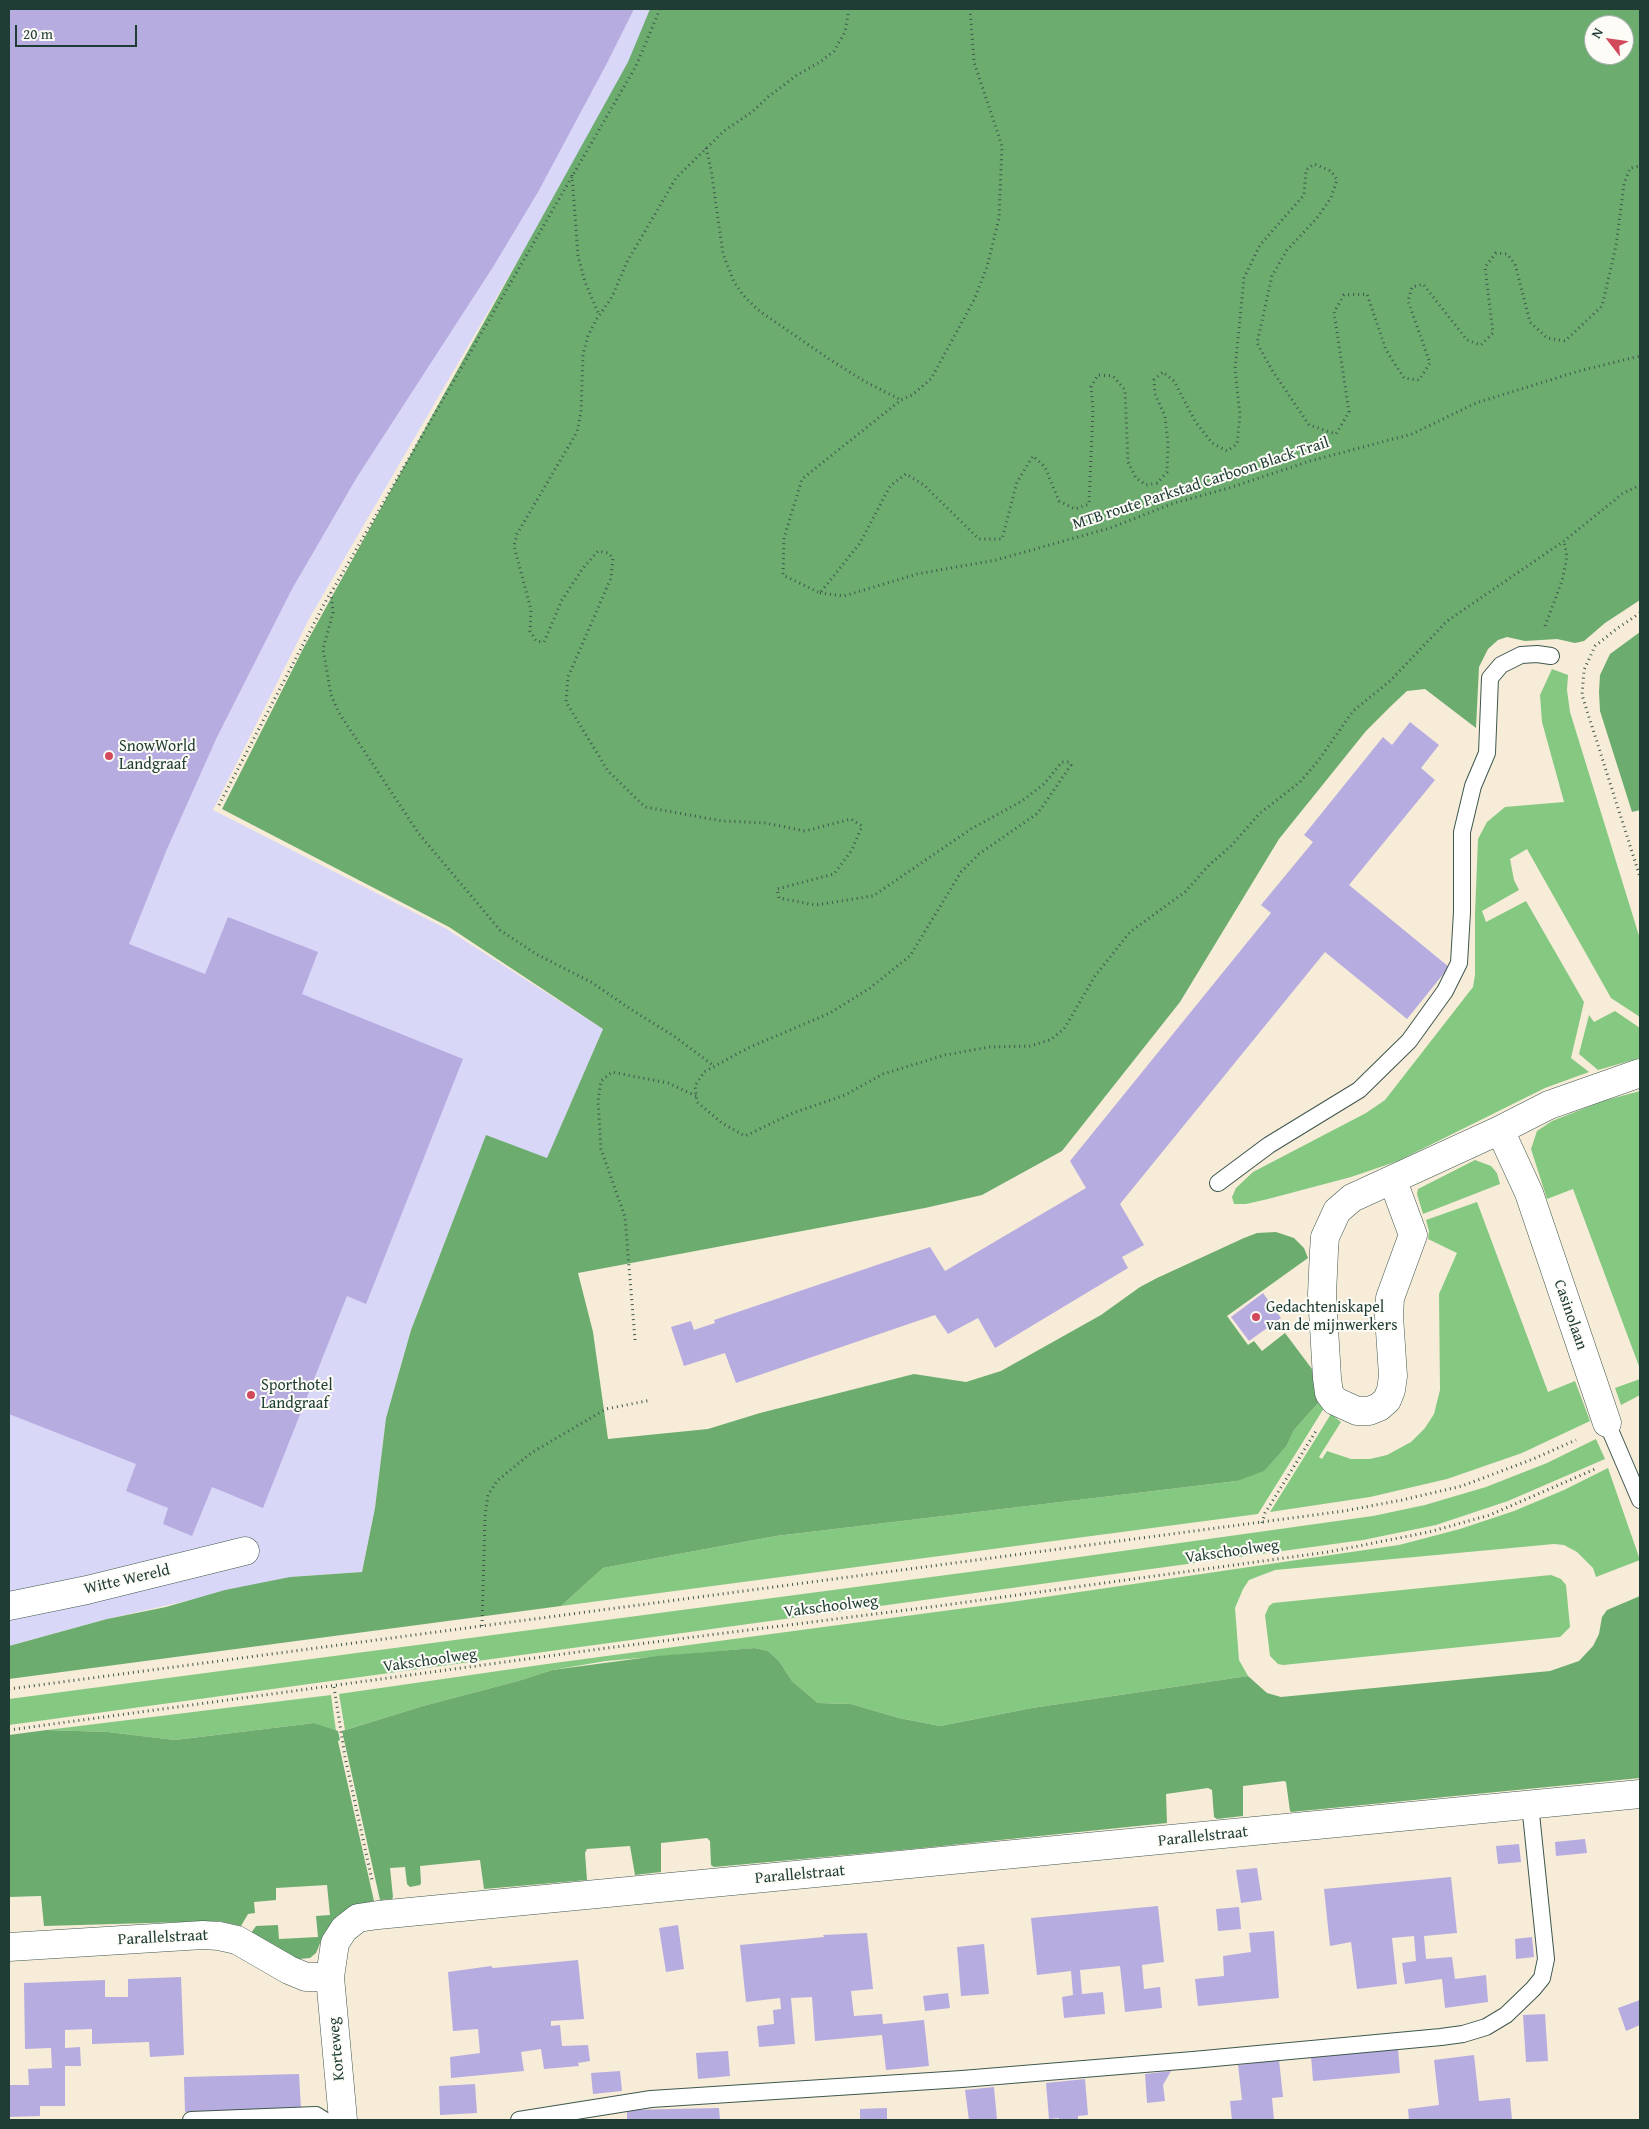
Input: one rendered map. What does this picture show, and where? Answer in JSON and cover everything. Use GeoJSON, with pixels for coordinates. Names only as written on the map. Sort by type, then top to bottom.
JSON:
{"type":"FeatureCollection","features":[{"type":"Feature","properties":{"kind":"street"},"geometry":{"type":"LineString","coordinates":[[1393,1180],[1413,1235],[1390,1298],[1389,1316],[1393,1376],[1391,1390],[1386,1400],[1379,1407],[1369,1411],[1356,1411],[1346,1408],[1329,1393],[1326,1368],[1322,1294],[1325,1236],[1337,1210],[1352,1198],[1500,1130],[1549,1105],[1640,1073]]}},
{"type":"Feature","properties":{"kind":"street","name":"Casinolaan"},"geometry":{"type":"LineString","coordinates":[[1500,1130],[1529,1193],[1608,1424]]}},
{"type":"Feature","properties":{"kind":"street","name":"Witte Wereld"},"geometry":{"type":"LineString","coordinates":[[9,1606],[87,1590],[246,1551]]}},
{"type":"Feature","properties":{"kind":"street","name":"Parallelstraat"},"geometry":{"type":"LineString","coordinates":[[9,1947],[203,1935],[219,1936],[237,1940],[289,1970],[306,1977],[330,1977],[336,1943],[344,1929],[358,1918],[378,1915],[1640,1794]]}},
{"type":"Feature","properties":{"kind":"street","name":"Korteweg"},"geometry":{"type":"LineString","coordinates":[[330,1977],[344,2120]]}},
{"type":"Feature","properties":{"kind":"lane"},"geometry":{"type":"LineString","coordinates":[[1218,1183],[1269,1146],[1359,1090],[1409,1041],[1445,991],[1459,963],[1462,912],[1462,832],[1473,786],[1487,753],[1490,678],[1501,665],[1521,655],[1551,656]]}},
{"type":"Feature","properties":{"kind":"lane","name":"Casinolaan"},"geometry":{"type":"LineString","coordinates":[[1608,1424],[1640,1500]]}},
{"type":"Feature","properties":{"kind":"lane"},"geometry":{"type":"LineString","coordinates":[[519,2120],[651,2099],[962,2079],[1193,2060],[1440,2037],[1463,2034],[1486,2027],[1506,2015],[1534,1989],[1542,1978],[1546,1959],[1530,1804]]}},
{"type":"Feature","properties":{"kind":"lane"},"geometry":{"type":"LineString","coordinates":[[191,2120],[316,2115],[324,2120]]}},
{"type":"Feature","properties":{"kind":"path"},"geometry":{"type":"LineString","coordinates":[[219,805],[331,593],[636,66],[660,9]]}},
{"type":"Feature","properties":{"kind":"path"},"geometry":{"type":"LineString","coordinates":[[850,9],[845,32],[834,51],[820,62],[797,74],[706,148],[669,186],[627,262],[612,297],[588,336],[583,354],[582,412],[577,432],[517,534],[514,546],[531,610],[530,631],[536,641],[544,642],[562,600],[583,568],[598,551],[608,553],[613,558],[611,578],[568,677],[566,702],[608,772],[645,807],[722,821],[765,824],[805,831],[851,819],[862,826],[852,850],[834,874],[777,889],[779,898],[815,905],[874,896],[971,829],[1022,801],[1044,784],[1062,762],[1068,762],[1071,766],[1038,813],[979,854],[961,872],[910,956],[870,988],[830,1013],[748,1048],[704,1072],[695,1086],[697,1102],[722,1123],[745,1136],[793,1113],[845,1095],[883,1074],[945,1055],[990,1047],[1030,1046],[1050,1040],[1064,1029],[1095,976],[1130,932],[1185,892],[1209,865],[1231,846],[1259,814],[1300,782],[1318,760],[1352,711],[1390,681],[1447,622],[1564,541],[1622,494],[1640,485]]}},
{"type":"Feature","properties":{"kind":"path"},"geometry":{"type":"LineString","coordinates":[[706,148],[711,169],[723,254],[734,282],[743,295],[758,310],[864,381],[901,400],[912,395],[931,379],[960,325],[987,267],[999,218],[1002,146],[974,62],[970,9]]}},
{"type":"Feature","properties":{"kind":"path"},"geometry":{"type":"LineString","coordinates":[[820,593],[860,543],[890,486],[906,474],[924,485],[979,539],[1002,538],[1017,482],[1034,456],[1044,467],[1059,501],[1075,509],[1089,504],[1094,408],[1091,387],[1098,375],[1113,376],[1125,390],[1128,462],[1136,478],[1146,485],[1157,483],[1167,472],[1168,444],[1165,416],[1155,394],[1154,380],[1163,372],[1174,381],[1195,421],[1212,443],[1227,451],[1237,444],[1240,415],[1235,369],[1244,278],[1260,245],[1304,196],[1306,170],[1314,164],[1331,171],[1337,180],[1331,198],[1317,218],[1287,250],[1272,276],[1257,343],[1272,370],[1309,425],[1336,434],[1349,412],[1334,312],[1344,295],[1367,294],[1386,350],[1404,378],[1419,380],[1430,363],[1408,301],[1412,287],[1422,284],[1467,340],[1481,346],[1493,333],[1485,266],[1496,253],[1507,254],[1515,264],[1530,322],[1547,338],[1565,341],[1602,306],[1616,246],[1624,184],[1630,168],[1640,166]]}},
{"type":"Feature","properties":{"kind":"path"},"geometry":{"type":"LineString","coordinates":[[572,175],[578,256],[585,282],[599,316]]}},
{"type":"Feature","properties":{"kind":"path","name":"MTB route Parkstad Carboon Black Trail"},"geometry":{"type":"LineString","coordinates":[[901,400],[802,479],[784,538],[783,576],[820,593],[844,596],[917,574],[996,560],[1110,528],[1174,503],[1229,488],[1310,461],[1412,434],[1476,403],[1579,371],[1640,356]]}},
{"type":"Feature","properties":{"kind":"path"},"geometry":{"type":"LineString","coordinates":[[1551,656],[1543,630],[1562,581],[1567,557],[1564,541]]}},
{"type":"Feature","properties":{"kind":"path"},"geometry":{"type":"LineString","coordinates":[[331,593],[333,613],[324,649],[330,695],[339,713],[419,834],[500,930],[536,954],[591,982],[674,1036],[714,1066]]}},
{"type":"Feature","properties":{"kind":"path"},"geometry":{"type":"LineString","coordinates":[[1640,613],[1595,646],[1584,670],[1582,696],[1640,877]]}},
{"type":"Feature","properties":{"kind":"path"},"geometry":{"type":"LineString","coordinates":[[635,1340],[625,1217],[601,1149],[598,1101],[601,1081],[612,1072],[668,1083],[696,1096]]}},
{"type":"Feature","properties":{"kind":"path"},"geometry":{"type":"LineString","coordinates":[[482,1626],[485,1517],[488,1495],[497,1481],[531,1453],[606,1409],[650,1400]]}},
{"type":"Feature","properties":{"kind":"path"},"geometry":{"type":"LineString","coordinates":[[1262,1523],[1265,1513],[1335,1400]]}},
{"type":"Feature","properties":{"kind":"path","name":"Vakschoolweg"},"geometry":{"type":"LineString","coordinates":[[9,1689],[1262,1523],[1392,1502],[1462,1486],[1533,1459],[1608,1424]]}},
{"type":"Feature","properties":{"kind":"path","name":"Vakschoolweg"},"geometry":{"type":"LineString","coordinates":[[9,1730],[334,1687],[607,1648],[938,1606],[1351,1548],[1429,1532],[1490,1515],[1622,1457]]}},
{"type":"Feature","properties":{"kind":"path"},"geometry":{"type":"LineString","coordinates":[[334,1687],[342,1740],[377,1900],[378,1915]]}},
{"type":"Feature","properties":{"kind":"shaded area","name":"SnowWorld Landgraaf"},"geometry":{"type":"Polygon","coordinates":[[[9,9],[656,9],[633,63],[309,619],[213,810],[445,928],[603,1029],[547,1159],[486,1136],[411,1330],[386,1418],[375,1508],[362,1572],[290,1577],[107,1619],[9,1646],[9,9]]]}},
{"type":"Feature","properties":{"kind":"green space"},"geometry":{"type":"Polygon","coordinates":[[[650,9],[1640,9],[1640,600],[1605,623],[1584,641],[1575,643],[1557,639],[1525,641],[1507,637],[1498,640],[1488,649],[1479,667],[1476,728],[1425,689],[1407,691],[1391,706],[1366,731],[1279,839],[1180,1002],[1062,1151],[982,1195],[925,1208],[578,1273],[593,1332],[608,1439],[708,1429],[760,1413],[914,1374],[966,1382],[1001,1371],[1101,1315],[1140,1287],[1157,1278],[1244,1238],[1257,1233],[1276,1232],[1294,1238],[1304,1248],[1308,1258],[1227,1316],[1248,1345],[1254,1341],[1262,1351],[1285,1333],[1315,1373],[1320,1401],[1294,1430],[1287,1445],[1264,1471],[1237,1481],[776,1536],[603,1568],[561,1606],[9,1679],[9,1646],[107,1619],[166,1607],[225,1590],[290,1577],[362,1572],[375,1508],[386,1418],[411,1330],[486,1135],[547,1158],[603,1029],[449,927],[222,809],[304,647],[628,62],[650,9]]]}},
{"type":"Feature","properties":{"kind":"green space"},"geometry":{"type":"Polygon","coordinates":[[[1640,632],[1640,810],[1632,812],[1600,711],[1599,692],[1600,675],[1610,654],[1640,632]]]}},
{"type":"Feature","properties":{"kind":"green space"},"geometry":{"type":"Polygon","coordinates":[[[1552,669],[1568,675],[1567,690],[1570,712],[1640,939],[1640,1017],[1611,998],[1527,849],[1510,859],[1514,880],[1519,890],[1482,911],[1486,922],[1526,901],[1584,1002],[1571,1058],[1589,1072],[1545,1088],[1398,1161],[1351,1177],[1268,1199],[1246,1204],[1234,1204],[1232,1197],[1236,1188],[1253,1172],[1366,1113],[1385,1100],[1473,987],[1475,975],[1478,839],[1487,822],[1505,807],[1564,802],[1542,722],[1540,695],[1552,669]]]}},
{"type":"Feature","properties":{"kind":"green space"},"geometry":{"type":"Polygon","coordinates":[[[1615,1011],[1640,1028],[1640,1058],[1598,1070],[1579,1054],[1589,1015],[1594,1022],[1615,1011]]]}},
{"type":"Feature","properties":{"kind":"green space"},"geometry":{"type":"Polygon","coordinates":[[[1640,1091],[1640,1369],[1573,1189],[1547,1199],[1531,1149],[1537,1131],[1552,1121],[1603,1101],[1640,1091]]]}},
{"type":"Feature","properties":{"kind":"green space"},"geometry":{"type":"Polygon","coordinates":[[[1475,1160],[1491,1166],[1497,1173],[1500,1184],[1423,1214],[1417,1194],[1418,1189],[1475,1160]]]}},
{"type":"Feature","properties":{"kind":"green space"},"geometry":{"type":"Polygon","coordinates":[[[1477,1202],[1548,1392],[1575,1381],[1590,1421],[1522,1453],[1447,1479],[1370,1497],[1270,1512],[1331,1414],[1341,1422],[1319,1457],[1322,1459],[1327,1451],[1351,1459],[1370,1459],[1387,1455],[1411,1442],[1425,1428],[1434,1414],[1440,1390],[1439,1294],[1457,1253],[1428,1239],[1429,1231],[1426,1220],[1477,1202]]]}},
{"type":"Feature","properties":{"kind":"green space"},"geometry":{"type":"Polygon","coordinates":[[[1640,1379],[1640,1395],[1621,1405],[1615,1388],[1640,1379]]]}},
{"type":"Feature","properties":{"kind":"green space"},"geometry":{"type":"Polygon","coordinates":[[[1320,1401],[1324,1408],[1258,1514],[561,1606],[603,1568],[776,1536],[1237,1481],[1287,1445],[1294,1430],[1320,1401]]]}},
{"type":"Feature","properties":{"kind":"green space"},"geometry":{"type":"Polygon","coordinates":[[[1596,1439],[1605,1459],[1508,1501],[1436,1525],[1363,1540],[9,1725],[9,1699],[1022,1565],[1373,1516],[1425,1505],[1486,1487],[1547,1463],[1596,1439]]]}},
{"type":"Feature","properties":{"kind":"green space"},"geometry":{"type":"Polygon","coordinates":[[[1608,1468],[1640,1560],[1596,1577],[1593,1568],[1577,1552],[1564,1545],[1554,1544],[1275,1570],[1249,1580],[1235,1608],[1239,1660],[1248,1676],[1032,1708],[940,1726],[899,1718],[851,1704],[818,1703],[792,1681],[779,1661],[768,1651],[755,1648],[606,1661],[552,1670],[345,1730],[339,1694],[1018,1601],[1399,1545],[1460,1529],[1514,1511],[1564,1490],[1608,1468]]]}},
{"type":"Feature","properties":{"kind":"green space"},"geometry":{"type":"Polygon","coordinates":[[[1551,1575],[1561,1579],[1566,1585],[1570,1627],[1560,1637],[1283,1665],[1278,1664],[1270,1656],[1265,1615],[1269,1606],[1273,1603],[1551,1575]]]}},
{"type":"Feature","properties":{"kind":"green space"},"geometry":{"type":"Polygon","coordinates":[[[1640,1596],[1640,1778],[1291,1812],[1286,1782],[1284,1781],[1243,1786],[1243,1816],[1217,1819],[1214,1817],[1212,1790],[1208,1788],[1166,1794],[1167,1823],[912,1849],[714,1867],[711,1865],[710,1841],[707,1838],[661,1843],[661,1872],[635,1875],[630,1846],[587,1849],[585,1853],[587,1880],[484,1889],[480,1860],[420,1866],[421,1883],[420,1885],[410,1887],[407,1884],[405,1867],[390,1868],[393,1897],[392,1899],[380,1900],[342,1731],[552,1670],[657,1656],[755,1648],[768,1651],[779,1661],[792,1681],[818,1703],[851,1704],[899,1718],[940,1726],[1032,1708],[1248,1676],[1267,1693],[1281,1697],[1550,1671],[1579,1661],[1593,1646],[1599,1634],[1602,1617],[1607,1610],[1640,1596]]]}},
{"type":"Feature","properties":{"kind":"green space"},"geometry":{"type":"Polygon","coordinates":[[[331,1695],[336,1731],[314,1723],[175,1740],[108,1732],[47,1730],[331,1695]]]}},
{"type":"Feature","properties":{"kind":"green space"},"geometry":{"type":"Polygon","coordinates":[[[314,1723],[338,1731],[340,1740],[338,1741],[374,1901],[352,1906],[336,1917],[324,1934],[316,1953],[310,1958],[299,1959],[292,1957],[251,1933],[256,1926],[278,1925],[279,1939],[318,1937],[316,1916],[330,1915],[327,1885],[276,1888],[276,1900],[254,1902],[255,1913],[248,1914],[241,1926],[219,1921],[44,1926],[41,1896],[9,1897],[9,1735],[47,1730],[108,1732],[175,1740],[314,1723]]]}},
{"type":"Feature","properties":{"kind":"building","name":"SnowWorld Landgraaf"},"geometry":{"type":"Polygon","coordinates":[[[9,9],[634,9],[538,192],[493,267],[357,477],[292,589],[217,737],[167,849],[129,944],[205,974],[228,917],[318,952],[302,994],[463,1059],[366,1304],[347,1296],[263,1508],[212,1487],[192,1536],[163,1524],[168,1508],[126,1491],[136,1464],[9,1414],[9,9]]]}},
{"type":"Feature","properties":{"kind":"building"},"geometry":{"type":"Polygon","coordinates":[[[1410,722],[1439,745],[1421,768],[1435,780],[1349,885],[1449,967],[1407,1019],[1325,952],[1120,1204],[1144,1245],[1122,1257],[1128,1268],[995,1348],[978,1318],[948,1334],[935,1315],[736,1383],[725,1353],[684,1366],[671,1327],[691,1321],[694,1330],[715,1323],[714,1320],[930,1247],[945,1271],[1086,1188],[1070,1161],[1271,913],[1261,905],[1313,842],[1304,835],[1383,737],[1392,745],[1410,722]]]}},
{"type":"Feature","properties":{"kind":"building","name":"Gedachteniskapel van de mijnwerkers"},"geometry":{"type":"Polygon","coordinates":[[[1263,1293],[1281,1318],[1249,1341],[1231,1317],[1263,1293]]]}},
{"type":"Feature","properties":{"kind":"building"},"geometry":{"type":"Polygon","coordinates":[[[1585,1839],[1587,1853],[1556,1856],[1555,1842],[1585,1839]]]}},
{"type":"Feature","properties":{"kind":"building"},"geometry":{"type":"Polygon","coordinates":[[[1519,1844],[1521,1862],[1498,1864],[1496,1846],[1519,1844]]]}},
{"type":"Feature","properties":{"kind":"building"},"geometry":{"type":"Polygon","coordinates":[[[1257,1868],[1262,1900],[1241,1903],[1236,1870],[1257,1868]]]}},
{"type":"Feature","properties":{"kind":"building"},"geometry":{"type":"Polygon","coordinates":[[[1451,1877],[1457,1933],[1424,1936],[1426,1959],[1452,1957],[1455,1979],[1486,1975],[1488,2002],[1445,2008],[1442,1979],[1405,1984],[1402,1963],[1416,1961],[1414,1936],[1392,1938],[1397,1984],[1357,1989],[1351,1942],[1330,1946],[1324,1889],[1451,1877]]]}},
{"type":"Feature","properties":{"kind":"building"},"geometry":{"type":"Polygon","coordinates":[[[1158,1906],[1164,1962],[1142,1965],[1144,1989],[1160,1987],[1162,2008],[1125,2012],[1120,1966],[1080,1970],[1082,1994],[1103,1992],[1105,2014],[1064,2018],[1062,1997],[1073,1995],[1071,1971],[1037,1975],[1031,1918],[1158,1906]]]}},
{"type":"Feature","properties":{"kind":"building"},"geometry":{"type":"Polygon","coordinates":[[[1239,1907],[1241,1929],[1218,1931],[1216,1909],[1239,1907]]]}},
{"type":"Feature","properties":{"kind":"building"},"geometry":{"type":"Polygon","coordinates":[[[678,1925],[684,1969],[666,1972],[659,1928],[678,1925]]]}},
{"type":"Feature","properties":{"kind":"building"},"geometry":{"type":"Polygon","coordinates":[[[1274,1931],[1279,1998],[1198,2006],[1195,1979],[1224,1976],[1223,1956],[1251,1952],[1249,1933],[1274,1931]]]}},
{"type":"Feature","properties":{"kind":"building"},"geometry":{"type":"Polygon","coordinates":[[[867,1933],[873,1989],[851,1991],[854,2016],[882,2014],[883,2024],[924,2020],[929,2066],[886,2070],[882,2035],[815,2041],[812,1997],[791,1998],[795,2044],[759,2047],[757,2026],[774,2024],[773,2010],[781,2009],[780,1998],[746,2002],[740,1945],[824,1937],[823,1935],[867,1933]]]}},
{"type":"Feature","properties":{"kind":"building"},"geometry":{"type":"Polygon","coordinates":[[[1532,1937],[1534,1957],[1516,1959],[1515,1939],[1532,1937]]]}},
{"type":"Feature","properties":{"kind":"building"},"geometry":{"type":"Polygon","coordinates":[[[984,1944],[989,1994],[961,1996],[957,1947],[984,1944]]]}},
{"type":"Feature","properties":{"kind":"building"},"geometry":{"type":"Polygon","coordinates":[[[578,1960],[584,2019],[551,2021],[551,2026],[560,2025],[562,2046],[588,2045],[590,2061],[578,2063],[579,2066],[544,2069],[541,2049],[521,2052],[524,2071],[451,2078],[450,2057],[480,2053],[478,2029],[453,2031],[448,1972],[491,1966],[493,1968],[578,1960]]]}},
{"type":"Feature","properties":{"kind":"building"},"geometry":{"type":"Polygon","coordinates":[[[181,1977],[184,2055],[150,2057],[149,2042],[92,2044],[92,2029],[65,2030],[65,2048],[80,2047],[81,2066],[65,2066],[65,2106],[40,2106],[40,2116],[9,2117],[9,2085],[29,2085],[28,2069],[52,2068],[51,2048],[25,2049],[24,1983],[105,1980],[105,1997],[128,1997],[128,1979],[181,1977]]]}},
{"type":"Feature","properties":{"kind":"building"},"geometry":{"type":"Polygon","coordinates":[[[948,1993],[950,2008],[925,2011],[923,1996],[948,1993]]]}},
{"type":"Feature","properties":{"kind":"building"},"geometry":{"type":"Polygon","coordinates":[[[1640,2000],[1640,2025],[1626,2031],[1618,2008],[1640,2000]]]}},
{"type":"Feature","properties":{"kind":"building"},"geometry":{"type":"Polygon","coordinates":[[[1545,2014],[1548,2061],[1526,2062],[1523,2015],[1545,2014]]]}},
{"type":"Feature","properties":{"kind":"building"},"geometry":{"type":"Polygon","coordinates":[[[1398,2048],[1400,2073],[1313,2081],[1311,2056],[1398,2048]]]}},
{"type":"Feature","properties":{"kind":"building"},"geometry":{"type":"Polygon","coordinates":[[[728,2051],[730,2076],[698,2079],[696,2053],[728,2051]]]}},
{"type":"Feature","properties":{"kind":"building"},"geometry":{"type":"Polygon","coordinates":[[[1474,2055],[1479,2101],[1510,2098],[1512,2120],[1409,2120],[1408,2109],[1439,2105],[1434,2060],[1474,2055]]]}},
{"type":"Feature","properties":{"kind":"building"},"geometry":{"type":"Polygon","coordinates":[[[1279,2060],[1283,2097],[1272,2098],[1274,2120],[1232,2120],[1230,2101],[1242,2100],[1238,2065],[1279,2060]]]}},
{"type":"Feature","properties":{"kind":"building"},"geometry":{"type":"Polygon","coordinates":[[[620,2071],[622,2091],[593,2094],[591,2073],[620,2071]]]}},
{"type":"Feature","properties":{"kind":"building"},"geometry":{"type":"Polygon","coordinates":[[[1171,2071],[1163,2085],[1165,2101],[1147,2103],[1145,2074],[1171,2071]]]}},
{"type":"Feature","properties":{"kind":"building"},"geometry":{"type":"Polygon","coordinates":[[[299,2074],[301,2109],[185,2112],[184,2077],[299,2074]]]}},
{"type":"Feature","properties":{"kind":"building"},"geometry":{"type":"Polygon","coordinates":[[[1085,2079],[1088,2115],[1078,2116],[1078,2120],[1049,2119],[1046,2083],[1085,2079]]]}},
{"type":"Feature","properties":{"kind":"building"},"geometry":{"type":"Polygon","coordinates":[[[475,2084],[477,2113],[440,2115],[439,2086],[475,2084]]]}},
{"type":"Feature","properties":{"kind":"building"},"geometry":{"type":"Polygon","coordinates":[[[994,2087],[997,2120],[969,2120],[965,2090],[994,2087]]]}},
{"type":"Feature","properties":{"kind":"building"},"geometry":{"type":"Polygon","coordinates":[[[719,2108],[720,2120],[627,2120],[627,2110],[719,2108]]]}},
{"type":"Feature","properties":{"kind":"building"},"geometry":{"type":"Polygon","coordinates":[[[887,2108],[887,2120],[860,2120],[860,2109],[887,2108]]]}},
{"type":"Feature","properties":{"kind":"place","name":"SnowWorld Landgraaf"},"geometry":{"type":"Point","coordinates":[109,756]}},
{"type":"Feature","properties":{"kind":"place","name":"Gedachteniskapel van de mijnwerkers"},"geometry":{"type":"Point","coordinates":[1256,1317]}},
{"type":"Feature","properties":{"kind":"place","name":"Sporthotel Landgraaf"},"geometry":{"type":"Point","coordinates":[251,1395]}}]}
